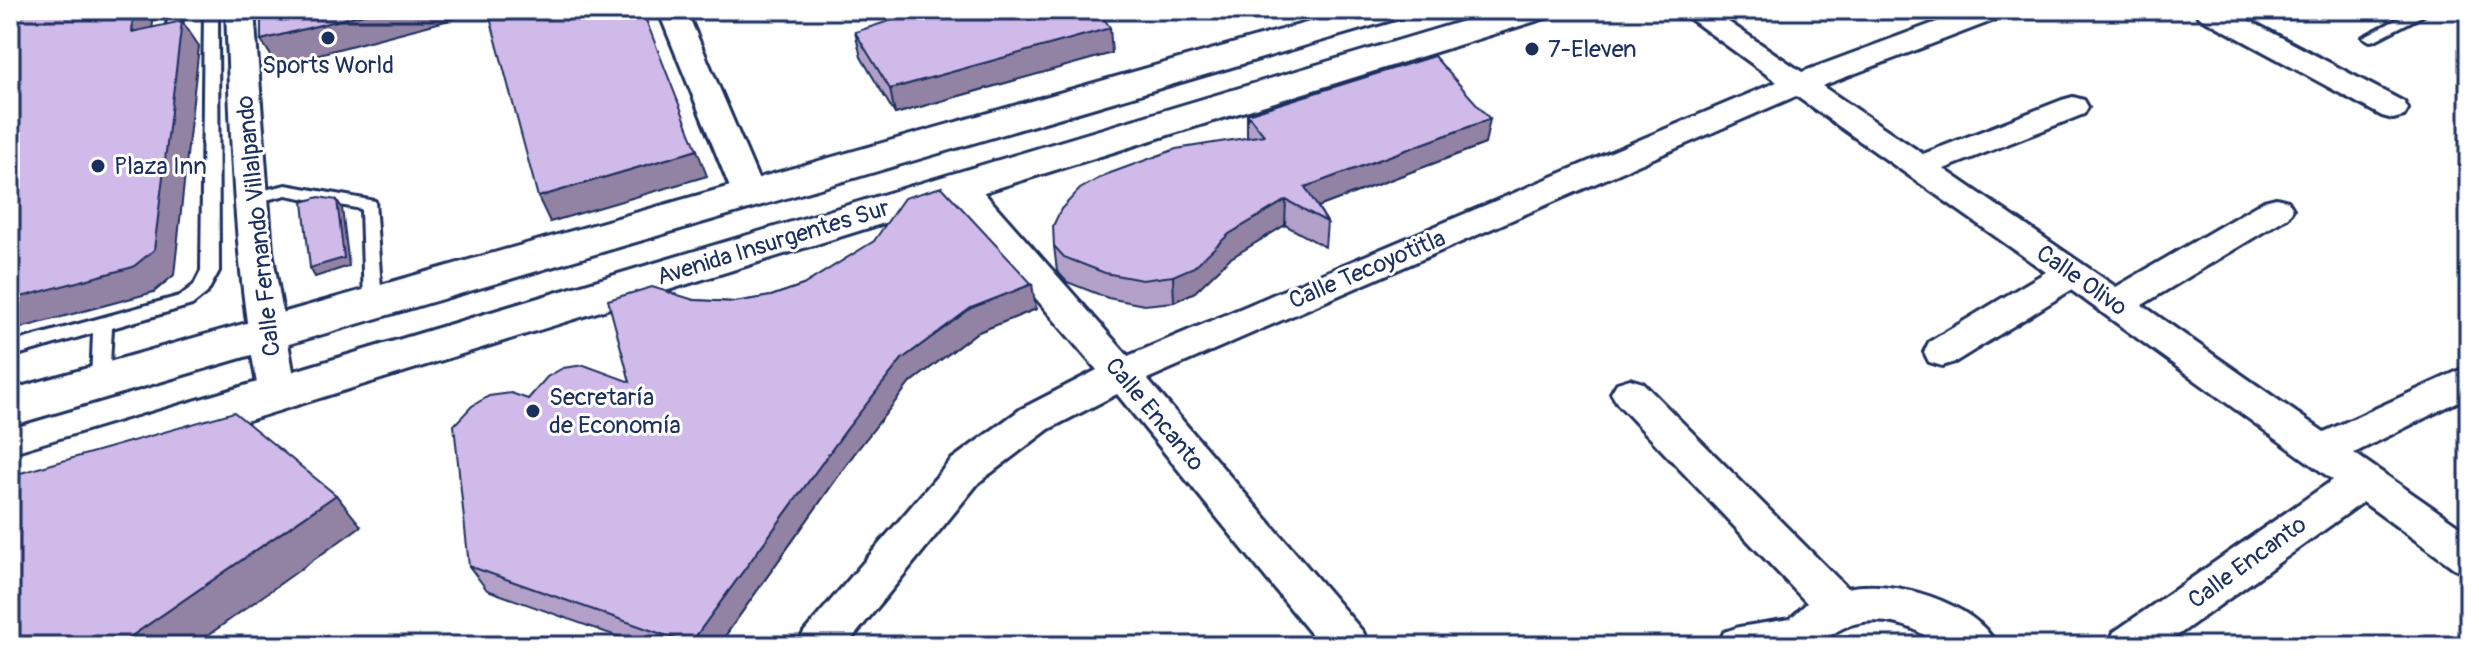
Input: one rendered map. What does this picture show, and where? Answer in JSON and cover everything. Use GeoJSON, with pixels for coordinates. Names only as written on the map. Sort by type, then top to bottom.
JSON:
{"type":"FeatureCollection","features":[{"type":"Feature","properties":{"kind":"main road","name":"Avenida Insurgentes Sur"},"geometry":{"type":"LineString","coordinates":[[10,408],[1390,10]]}},
{"type":"Feature","properties":{"kind":"main road","name":"Avenida Insurgentes Sur"},"geometry":{"type":"LineString","coordinates":[[10,475],[1537,10]]}},
{"type":"Feature","properties":{"kind":"street","name":"Calle Fernando Villalpando"},"geometry":{"type":"LineString","coordinates":[[240,10],[250,199],[264,335],[278,394]]}},
{"type":"Feature","properties":{"kind":"street"},"geometry":{"type":"LineString","coordinates":[[672,10],[749,195]]}},
{"type":"Feature","properties":{"kind":"street","name":"Calle Olivo"},"geometry":{"type":"LineString","coordinates":[[1692,10],[2072,273],[2469,556]]}},
{"type":"Feature","properties":{"kind":"street","name":"Calle Tecoyotitla"},"geometry":{"type":"LineString","coordinates":[[819,646],[965,471],[1035,419],[1122,374],[1799,84],[1995,10]]}},
{"type":"Feature","properties":{"kind":"street"},"geometry":{"type":"LineString","coordinates":[[2208,10],[2393,109]]}},
{"type":"Feature","properties":{"kind":"street"},"geometry":{"type":"LineString","coordinates":[[1920,167],[2073,107]]}},
{"type":"Feature","properties":{"kind":"street","name":"Calle Encanto"},"geometry":{"type":"LineString","coordinates":[[959,186],[1122,374],[1348,646]]}},
{"type":"Feature","properties":{"kind":"street"},"geometry":{"type":"LineString","coordinates":[[2115,304],[2276,209]]}},
{"type":"Feature","properties":{"kind":"street"},"geometry":{"type":"LineString","coordinates":[[1942,352],[2072,273]]}},
{"type":"Feature","properties":{"kind":"street"},"geometry":{"type":"LineString","coordinates":[[2323,450],[2469,380]]}},
{"type":"Feature","properties":{"kind":"street"},"geometry":{"type":"LineString","coordinates":[[1630,393],[1839,608]]}},
{"type":"Feature","properties":{"kind":"street","name":"Calle Encanto"},"geometry":{"type":"LineString","coordinates":[[2129,646],[2321,508],[2365,480]]}},
{"type":"Feature","properties":{"kind":"street"},"geometry":{"type":"LineString","coordinates":[[1739,646],[1800,641],[1817,619],[1839,608],[1864,603],[1893,605],[1922,613],[1951,628],[1975,646]]}},
{"type":"Feature","properties":{"kind":"lane"},"geometry":{"type":"LineString","coordinates":[[172,31],[178,10]]}},
{"type":"Feature","properties":{"kind":"lane"},"geometry":{"type":"LineString","coordinates":[[10,350],[186,301],[201,289],[210,271],[211,10]]}},
{"type":"Feature","properties":{"kind":"lane"},"geometry":{"type":"LineString","coordinates":[[2370,37],[2426,10]]}},
{"type":"Feature","properties":{"kind":"lane"},"geometry":{"type":"LineString","coordinates":[[250,199],[286,190],[369,205],[373,303]]}},
{"type":"Feature","properties":{"kind":"lane"},"geometry":{"type":"LineString","coordinates":[[100,382],[103,324]]}},
{"type":"Feature","properties":{"kind":"building","name":"Plaza Inn"},"geometry":{"type":"Polygon","coordinates":[[[10,10],[134,10],[132,32],[182,21],[154,250],[133,267],[10,300],[10,10]]]}},
{"type":"Feature","properties":{"kind":"building"},"geometry":{"type":"Polygon","coordinates":[[[261,10],[379,10],[261,40],[261,10]]]}},
{"type":"Feature","properties":{"kind":"building"},"geometry":{"type":"Polygon","coordinates":[[[488,10],[642,10],[697,150],[538,197],[488,10]]]}},
{"type":"Feature","properties":{"kind":"building"},"geometry":{"type":"Polygon","coordinates":[[[923,10],[1099,10],[1110,28],[890,89],[855,32],[923,10]]]}},
{"type":"Feature","properties":{"kind":"building"},"geometry":{"type":"Polygon","coordinates":[[[1434,56],[1490,119],[1305,187],[1327,222],[1286,200],[1229,234],[1194,267],[1173,276],[1142,280],[1105,273],[1064,257],[1054,246],[1053,226],[1061,209],[1080,189],[1105,175],[1176,149],[1264,135],[1247,114],[1434,56]]]}},
{"type":"Feature","properties":{"kind":"building"},"geometry":{"type":"Polygon","coordinates":[[[942,187],[1032,284],[971,308],[902,359],[846,430],[690,644],[469,566],[454,425],[472,406],[489,396],[511,393],[528,399],[547,377],[563,368],[584,365],[630,382],[608,300],[652,287],[694,300],[735,302],[771,296],[803,285],[874,241],[904,198],[942,187]]]}},
{"type":"Feature","properties":{"kind":"building"},"geometry":{"type":"Polygon","coordinates":[[[319,197],[337,200],[344,258],[310,268],[303,202],[319,197]]]}},
{"type":"Feature","properties":{"kind":"building"},"geometry":{"type":"Polygon","coordinates":[[[234,412],[336,495],[117,646],[10,646],[10,476],[234,412]]]}},
{"type":"Feature","properties":{"kind":"place","name":"Sports World"},"geometry":{"type":"Point","coordinates":[328,38]}},
{"type":"Feature","properties":{"kind":"place","name":"7-Eleven"},"geometry":{"type":"Point","coordinates":[1532,49]}},
{"type":"Feature","properties":{"kind":"place","name":"Plaza Inn"},"geometry":{"type":"Point","coordinates":[98,166]}},
{"type":"Feature","properties":{"kind":"place","name":"Secretaría de Economía"},"geometry":{"type":"Point","coordinates":[533,411]}}]}
